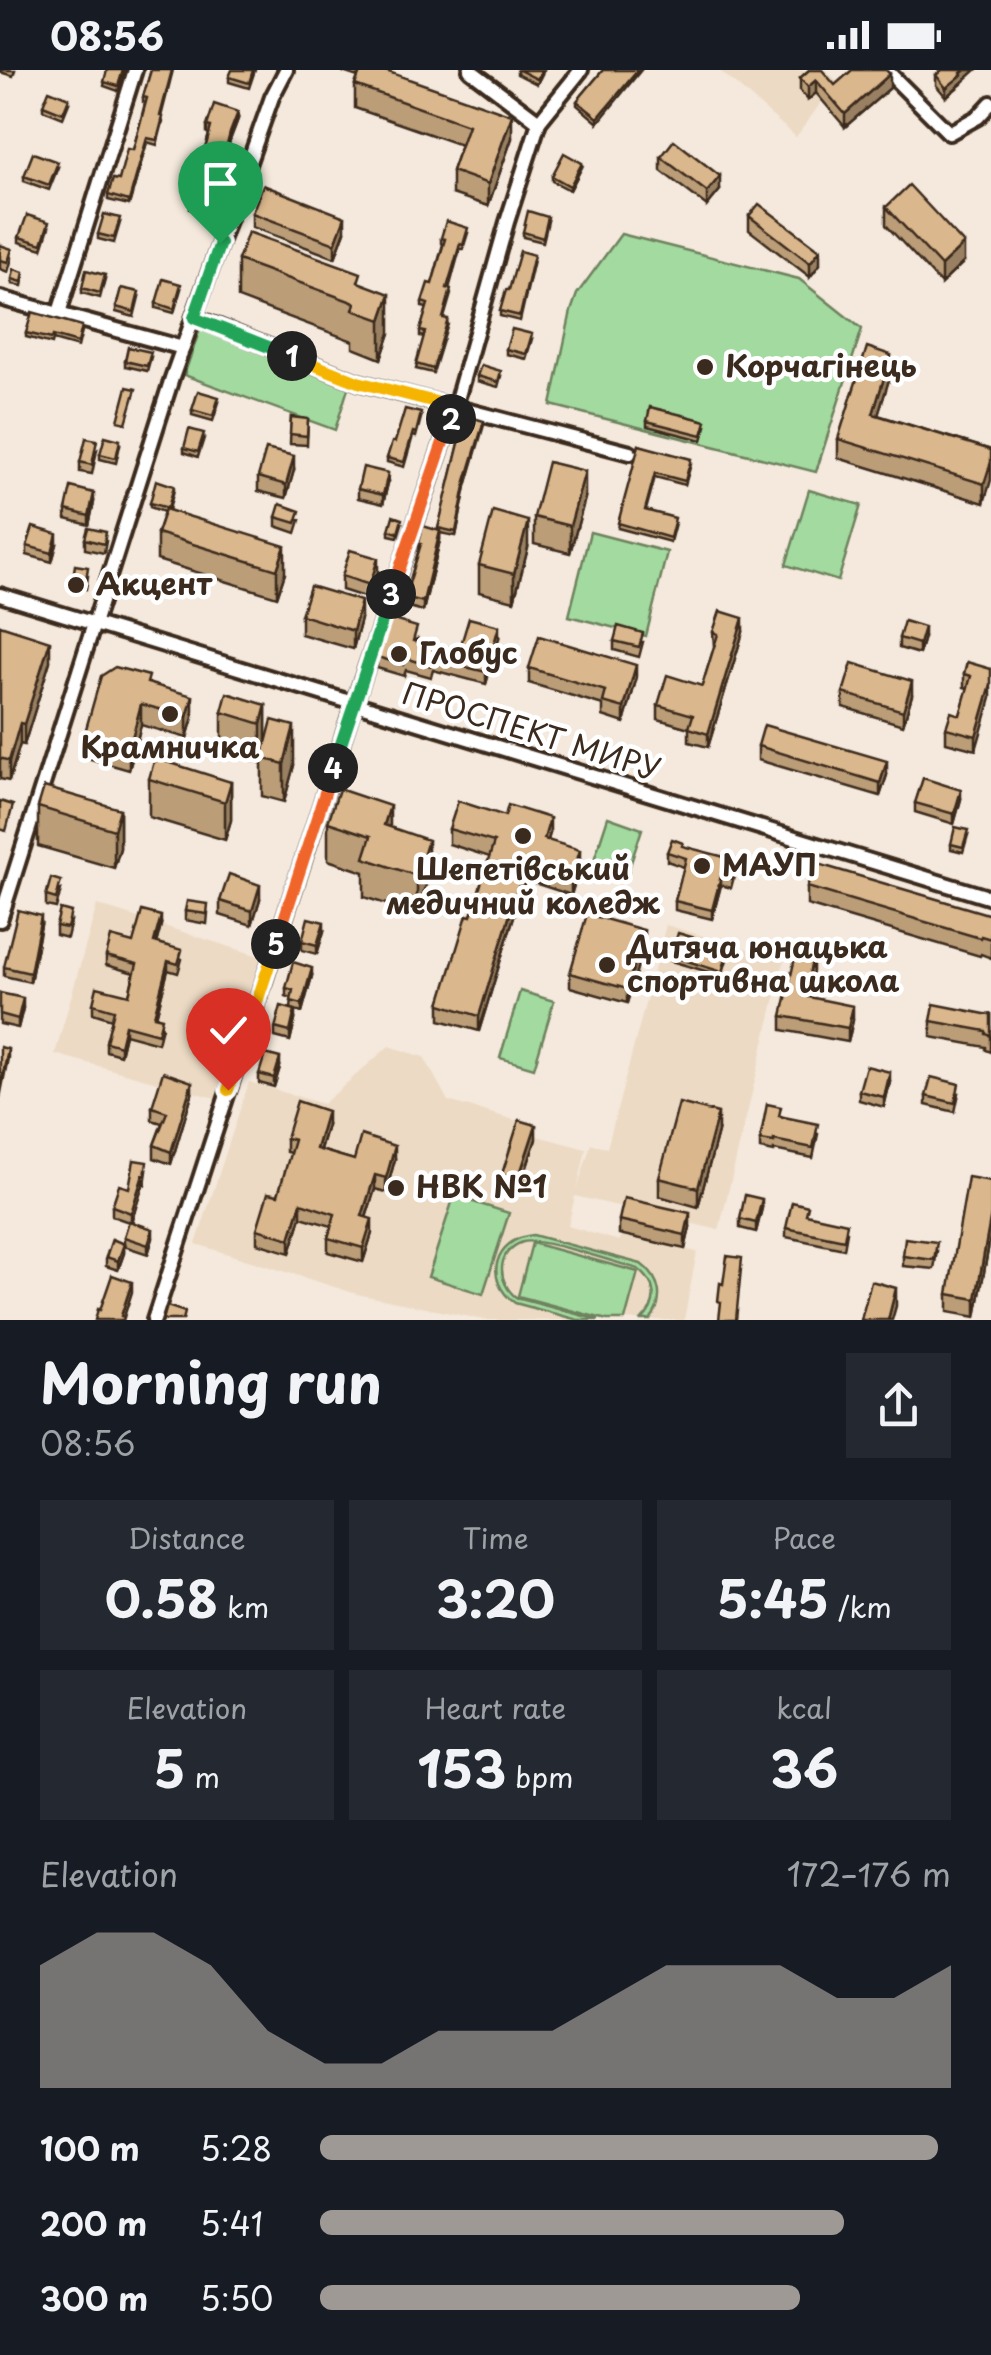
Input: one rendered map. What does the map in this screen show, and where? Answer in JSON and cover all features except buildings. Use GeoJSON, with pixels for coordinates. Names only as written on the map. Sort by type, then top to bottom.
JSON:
{"type":"FeatureCollection","features":[{"type":"Feature","properties":{"kind":"street"},"geometry":{"type":"LineString","coordinates":[[58,313],[135,70]]}},
{"type":"Feature","properties":{"kind":"street"},"geometry":{"type":"LineString","coordinates":[[0,920],[183,348],[272,98],[286,70]]}},
{"type":"Feature","properties":{"kind":"street"},"geometry":{"type":"LineString","coordinates":[[470,70],[539,122]]}},
{"type":"Feature","properties":{"kind":"street"},"geometry":{"type":"LineString","coordinates":[[154,1320],[455,407],[539,122],[581,70]]}},
{"type":"Feature","properties":{"kind":"street"},"geometry":{"type":"LineString","coordinates":[[886,70],[949,134],[978,117],[991,103]]}},
{"type":"Feature","properties":{"kind":"street"},"geometry":{"type":"LineString","coordinates":[[0,298],[183,348]]}},
{"type":"Feature","properties":{"kind":"street"},"geometry":{"type":"LineString","coordinates":[[194,318],[358,382],[630,453]]}},
{"type":"Feature","properties":{"kind":"street","name":"ПРОСПЕКТ МИРУ"},"geometry":{"type":"LineString","coordinates":[[0,595],[991,898]]}},
{"type":"Feature","properties":{"kind":"shaded area"},"geometry":{"type":"Polygon","coordinates":[[[719,70],[826,70],[837,81],[796,137],[719,70]]]}},
{"type":"Feature","properties":{"kind":"shaded area"},"geometry":{"type":"Polygon","coordinates":[[[97,905],[262,957],[215,1098],[55,1054],[97,905]]]}},
{"type":"Feature","properties":{"kind":"shaded area","name":"НВК №1"},"geometry":{"type":"Polygon","coordinates":[[[666,925],[784,960],[719,1230],[575,1196],[568,1226],[619,1241],[622,1236],[697,1252],[684,1320],[485,1320],[357,1294],[196,1244],[249,1082],[323,1104],[389,1046],[424,1057],[448,1101],[522,1122],[522,1132],[586,1149],[577,1190],[591,1144],[607,1148],[666,925]]]}},
{"type":"Feature","properties":{"kind":"green space","name":"Корчагінець"},"geometry":{"type":"Polygon","coordinates":[[[621,234],[799,279],[862,329],[816,472],[551,405],[577,294],[621,234]]]}},
{"type":"Feature","properties":{"kind":"green space"},"geometry":{"type":"Polygon","coordinates":[[[209,327],[350,382],[335,430],[184,375],[200,329],[209,327]]]}},
{"type":"Feature","properties":{"kind":"green space"},"geometry":{"type":"Polygon","coordinates":[[[809,490],[861,505],[838,581],[786,565],[809,490]]]}},
{"type":"Feature","properties":{"kind":"green space"},"geometry":{"type":"Polygon","coordinates":[[[590,532],[667,552],[646,636],[569,616],[590,532]]]}},
{"type":"Feature","properties":{"kind":"green space"},"geometry":{"type":"Polygon","coordinates":[[[608,817],[642,829],[626,878],[592,866],[608,817]]]}},
{"type":"Feature","properties":{"kind":"green space"},"geometry":{"type":"Polygon","coordinates":[[[520,991],[554,1001],[534,1068],[500,1058],[520,991]]]}},
{"type":"Feature","properties":{"kind":"green space"},"geometry":{"type":"Polygon","coordinates":[[[454,1196],[509,1213],[483,1294],[428,1277],[454,1196]]]}},
{"type":"Feature","properties":{"kind":"green space"},"geometry":{"type":"Polygon","coordinates":[[[533,1235],[641,1264],[653,1276],[659,1290],[658,1305],[650,1320],[642,1320],[654,1293],[649,1280],[638,1269],[532,1241],[507,1252],[502,1268],[510,1292],[517,1298],[599,1320],[578,1320],[515,1303],[499,1283],[497,1262],[509,1244],[533,1235]]]}},
{"type":"Feature","properties":{"kind":"green space"},"geometry":{"type":"Polygon","coordinates":[[[532,1243],[638,1272],[625,1320],[607,1320],[518,1296],[532,1243]]]}},
{"type":"Feature","properties":{"kind":"place","name":"Корчагінець"},"geometry":{"type":"Point","coordinates":[705,367]}},
{"type":"Feature","properties":{"kind":"place","name":"Акцент"},"geometry":{"type":"Point","coordinates":[76,585]}},
{"type":"Feature","properties":{"kind":"place","name":"Глобус"},"geometry":{"type":"Point","coordinates":[399,654]}},
{"type":"Feature","properties":{"kind":"place","name":"Крамничка"},"geometry":{"type":"Point","coordinates":[170,714]}},
{"type":"Feature","properties":{"kind":"place","name":"Шепетівський медичний коледж"},"geometry":{"type":"Point","coordinates":[523,836]}},
{"type":"Feature","properties":{"kind":"place","name":"МАУП"},"geometry":{"type":"Point","coordinates":[702,866]}},
{"type":"Feature","properties":{"kind":"place","name":"Дитяча юнацька спортивна школа"},"geometry":{"type":"Point","coordinates":[607,965]}},
{"type":"Feature","properties":{"kind":"place","name":"НВК №1"},"geometry":{"type":"Point","coordinates":[396,1188]}},
{"type":"Feature","properties":{"kind":"route"},"geometry":{"type":"LineString","coordinates":[[220,243],[194,318],[358,382],[455,407],[228,1090]]}}]}
